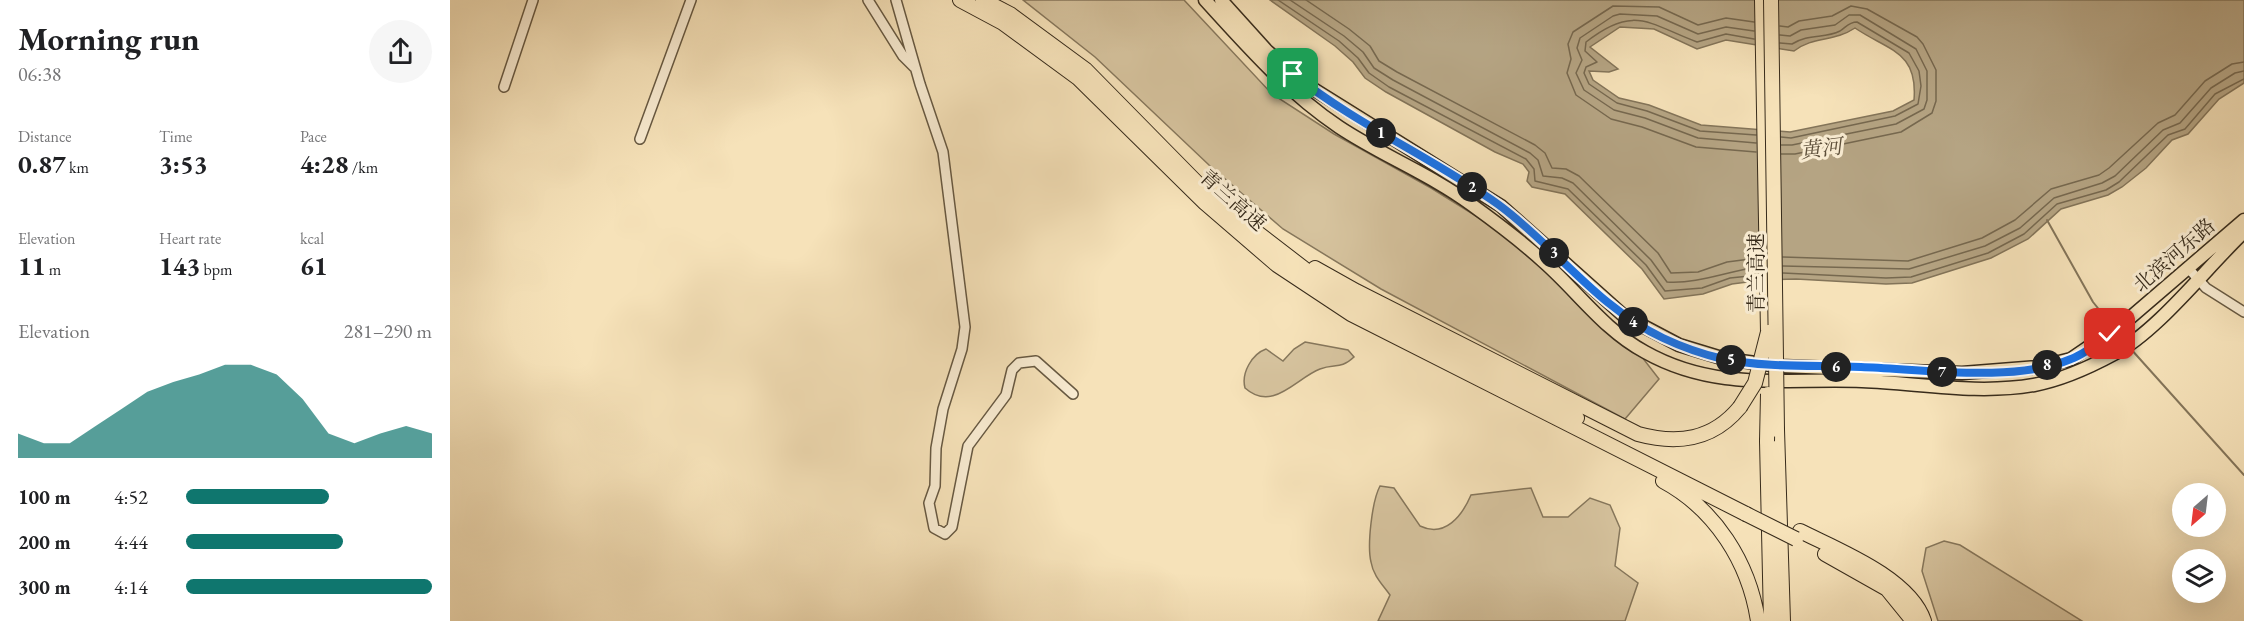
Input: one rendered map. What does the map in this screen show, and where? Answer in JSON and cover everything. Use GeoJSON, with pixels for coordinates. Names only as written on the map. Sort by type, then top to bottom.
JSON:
{"type":"FeatureCollection","features":[{"type":"Feature","properties":{"kind":"highway","name":"青兰高速"},"geometry":{"type":"LineString","coordinates":[[960,0],[1003,23],[1078,78],[1204,203],[1276,265],[1351,314],[1506,393]]}},
{"type":"Feature","properties":{"kind":"highway","name":"青兰高速"},"geometry":{"type":"LineString","coordinates":[[983,0],[1010,14],[1086,70],[1211,197],[1261,237]]}},
{"type":"Feature","properties":{"kind":"highway","name":"青兰高速"},"geometry":{"type":"LineString","coordinates":[[1762,0],[1768,332]]}},
{"type":"Feature","properties":{"kind":"highway","name":"青兰高速"},"geometry":{"type":"LineString","coordinates":[[1771,0],[1780,545]]}},
{"type":"Feature","properties":{"kind":"highway"},"geometry":{"type":"LineString","coordinates":[[1261,237],[1332,290],[1368,312],[1748,510]]}},
{"type":"Feature","properties":{"kind":"highway"},"geometry":{"type":"LineString","coordinates":[[1261,237],[1356,291],[1638,434],[1662,440],[1682,441],[1707,434],[1724,424],[1740,407],[1755,383],[1768,332]]}},
{"type":"Feature","properties":{"kind":"highway"},"geometry":{"type":"LineString","coordinates":[[1768,332],[1767,441],[1771,621]]}},
{"type":"Feature","properties":{"kind":"highway"},"geometry":{"type":"LineString","coordinates":[[1506,393],[1798,535],[1862,562],[1894,583],[1910,599],[1924,621]]}},
{"type":"Feature","properties":{"kind":"highway"},"geometry":{"type":"LineString","coordinates":[[1506,393],[1674,487],[1693,501],[1713,520],[1731,546],[1747,578],[1758,621]]}},
{"type":"Feature","properties":{"kind":"highway"},"geometry":{"type":"LineString","coordinates":[[1798,535],[1887,589],[1913,621]]}},
{"type":"Feature","properties":{"kind":"highway"},"geometry":{"type":"LineString","coordinates":[[1780,545],[1783,621]]}},
{"type":"Feature","properties":{"kind":"highway"},"geometry":{"type":"LineString","coordinates":[[1780,545],[1788,621]]}},
{"type":"Feature","properties":{"kind":"main road","name":"北滨河东路"},"geometry":{"type":"LineString","coordinates":[[1205,0],[1274,75],[1308,104],[1352,136],[1468,201],[1545,263],[1619,335],[1669,364],[1730,379],[1792,383],[1859,381],[2006,388],[2034,385],[2060,378],[2122,350],[2136,339],[2244,232]]}},
{"type":"Feature","properties":{"kind":"main road","name":"北滨河东路"},"geometry":{"type":"LineString","coordinates":[[1221,0],[1267,51],[1307,85],[1344,111],[1493,201],[1531,231],[1612,307],[1650,332],[1679,345],[1725,359],[1780,366],[1962,373],[2039,367],[2071,359],[2124,323],[2244,220]]}},
{"type":"Feature","properties":{"kind":"street"},"geometry":{"type":"LineString","coordinates":[[504,87],[533,0]]}},
{"type":"Feature","properties":{"kind":"street"},"geometry":{"type":"LineString","coordinates":[[640,139],[691,0]]}},
{"type":"Feature","properties":{"kind":"street"},"geometry":{"type":"LineString","coordinates":[[868,0],[903,56],[916,69]]}},
{"type":"Feature","properties":{"kind":"street"},"geometry":{"type":"LineString","coordinates":[[896,0],[943,153],[965,327],[962,349],[944,409],[936,448],[935,486],[929,503],[934,528],[945,534],[952,527],[968,446],[1006,395],[1012,370],[1019,363],[1036,361],[1073,394]]}},
{"type":"Feature","properties":{"kind":"street"},"geometry":{"type":"LineString","coordinates":[[2189,269],[2198,279],[2244,312]]}},
{"type":"Feature","properties":{"kind":"shaded area"},"geometry":{"type":"Polygon","coordinates":[[[1023,0],[1184,0],[1272,94],[1334,134],[1431,188],[1505,234],[1628,339],[1659,379],[1625,419],[1381,289],[1283,229],[1209,165],[1095,57],[1023,0]]]}},
{"type":"Feature","properties":{"kind":"shaded area"},"geometry":{"type":"Polygon","coordinates":[[[1305,342],[1348,350],[1354,357],[1341,365],[1330,366],[1311,373],[1275,395],[1265,397],[1255,395],[1245,388],[1246,370],[1261,351],[1266,349],[1283,361],[1294,349],[1305,342]]]}},
{"type":"Feature","properties":{"kind":"shaded area"},"geometry":{"type":"Polygon","coordinates":[[[1380,486],[1394,488],[1420,526],[1429,529],[1445,527],[1452,523],[1463,510],[1471,495],[1531,488],[1543,517],[1568,517],[1590,498],[1610,505],[1620,528],[1615,566],[1638,583],[1625,621],[1378,621],[1390,595],[1372,567],[1370,554],[1373,512],[1380,486]]]}},
{"type":"Feature","properties":{"kind":"shaded area"},"geometry":{"type":"Polygon","coordinates":[[[1944,541],[1960,545],[2082,621],[1938,621],[1922,571],[1926,548],[1944,541]]]}},
{"type":"Feature","properties":{"kind":"water","name":"黄河"},"geometry":{"type":"Polygon","coordinates":[[[1270,0],[2244,0],[2244,83],[2219,99],[2188,134],[2172,140],[2146,168],[2122,187],[2108,195],[2061,209],[2028,239],[1991,258],[1912,283],[1763,280],[1732,284],[1703,294],[1664,299],[1642,269],[1565,194],[1532,187],[1527,181],[1529,172],[1523,164],[1495,152],[1386,92],[1365,78],[1353,62],[1335,46],[1270,0]],[[1620,27],[1590,47],[1618,69],[1609,72],[1589,71],[1593,80],[1619,98],[1649,105],[1701,125],[1790,132],[1893,111],[1914,100],[1914,84],[1906,62],[1890,48],[1855,28],[1801,46],[1794,51],[1726,40],[1697,49],[1654,29],[1620,27]]]}},
{"type":"Feature","properties":{"kind":"waterway"},"geometry":{"type":"LineString","coordinates":[[2047,220],[2093,302],[2113,327]]}},
{"type":"Feature","properties":{"kind":"waterway"},"geometry":{"type":"LineString","coordinates":[[2130,348],[2244,475]]}},
{"type":"Feature","properties":{"kind":"route"},"geometry":{"type":"LineString","coordinates":[[1293,74],[1336,106],[1468,184],[1501,207],[1531,231],[1600,297],[1624,316],[1650,332],[1694,351],[1725,359],[1780,366],[1861,367],[1962,373],[2039,367],[2071,359],[2110,334]]}}]}
